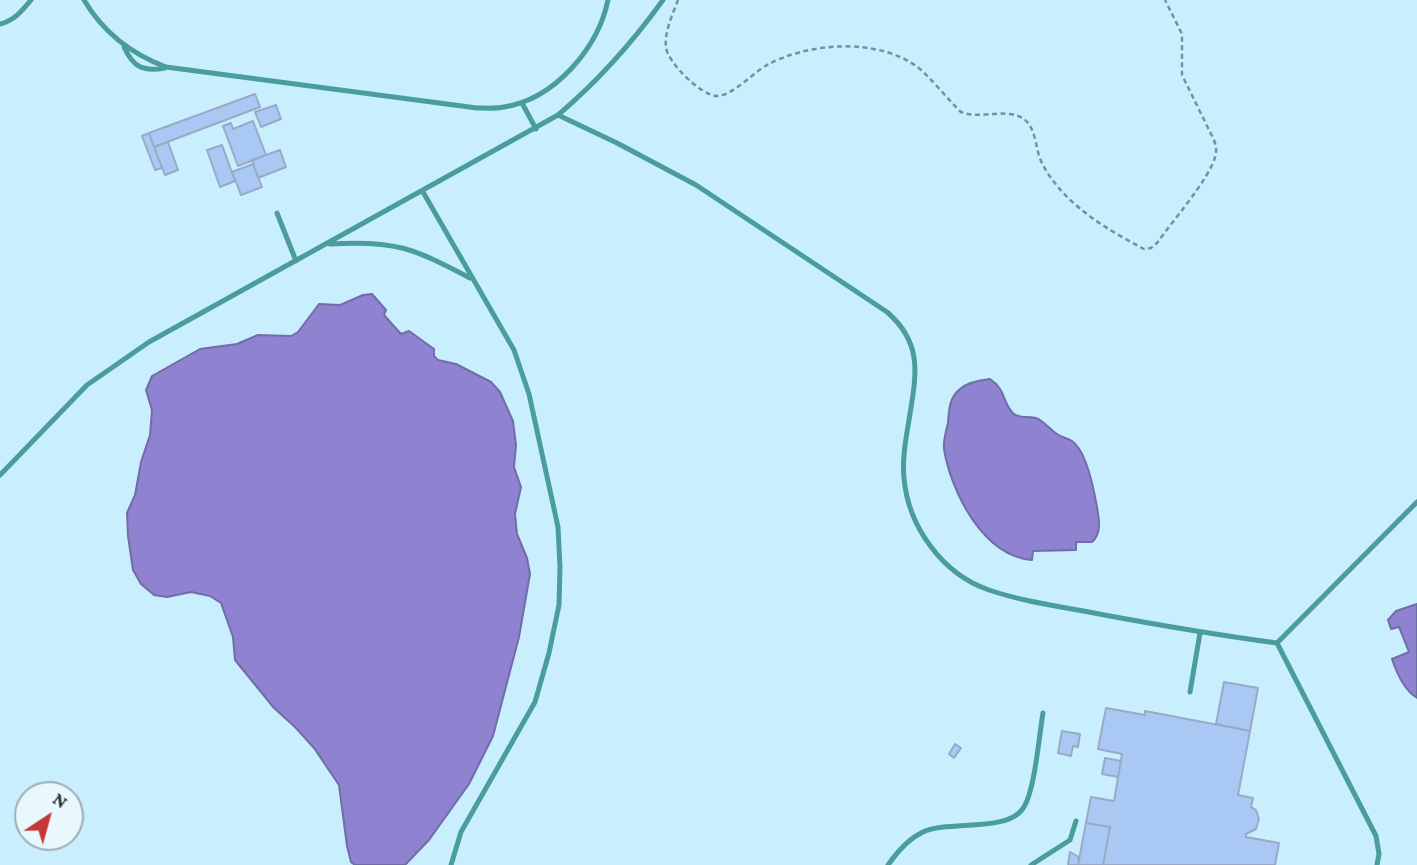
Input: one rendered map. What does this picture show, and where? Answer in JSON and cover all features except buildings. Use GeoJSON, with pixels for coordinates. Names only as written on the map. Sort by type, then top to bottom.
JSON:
{"type":"FeatureCollection","features":[{"type":"Feature","properties":{"kind":"lane"},"geometry":{"type":"LineString","coordinates":[[0,24],[18,15],[31,0]]}},
{"type":"Feature","properties":{"kind":"lane"},"geometry":{"type":"LineString","coordinates":[[84,0],[98,20],[122,44],[149,61],[166,67],[477,108],[502,108],[522,103],[561,77],[580,59],[599,30],[608,0]]}},
{"type":"Feature","properties":{"kind":"lane"},"geometry":{"type":"LineString","coordinates":[[0,475],[64,407],[105,372],[149,342],[558,115],[589,89],[663,0]]}},
{"type":"Feature","properties":{"kind":"lane"},"geometry":{"type":"LineString","coordinates":[[122,44],[136,66],[152,70],[166,67]]}},
{"type":"Feature","properties":{"kind":"lane"},"geometry":{"type":"LineString","coordinates":[[522,103],[536,129]]}},
{"type":"Feature","properties":{"kind":"lane"},"geometry":{"type":"LineString","coordinates":[[558,115],[696,185],[887,312],[900,324],[913,347],[916,375],[904,455],[905,490],[920,530],[949,567],[976,585],[997,593],[1200,633],[1277,643]]}},
{"type":"Feature","properties":{"kind":"lane"},"geometry":{"type":"LineString","coordinates":[[423,191],[514,350],[529,394],[558,527],[559,605],[535,702],[461,832],[452,865]]}},
{"type":"Feature","properties":{"kind":"lane"},"geometry":{"type":"LineString","coordinates":[[277,213],[296,261]]}},
{"type":"Feature","properties":{"kind":"lane"},"geometry":{"type":"LineString","coordinates":[[327,244],[367,242],[413,249],[472,279]]}},
{"type":"Feature","properties":{"kind":"lane"},"geometry":{"type":"LineString","coordinates":[[1277,643],[1417,502]]}},
{"type":"Feature","properties":{"kind":"lane"},"geometry":{"type":"LineString","coordinates":[[1190,692],[1200,633]]}},
{"type":"Feature","properties":{"kind":"lane"},"geometry":{"type":"LineString","coordinates":[[1277,643],[1376,836],[1379,855],[1377,865]]}},
{"type":"Feature","properties":{"kind":"lane"},"geometry":{"type":"LineString","coordinates":[[888,865],[907,842],[922,832],[938,827],[1008,820],[1019,814],[1029,797],[1042,713]]}},
{"type":"Feature","properties":{"kind":"lane"},"geometry":{"type":"LineString","coordinates":[[1031,865],[1070,840],[1076,821]]}},
{"type":"Feature","properties":{"kind":"path"},"geometry":{"type":"LineString","coordinates":[[678,0],[665,46],[669,56],[699,88],[715,97],[724,95],[768,64],[812,49],[865,46],[883,50],[917,66],[961,112],[976,116],[1007,114],[1026,121],[1042,163],[1057,184],[1095,219],[1144,249],[1151,248],[1164,233],[1206,174],[1215,158],[1216,149],[1182,75],[1182,34],[1165,0]]}},
{"type":"Feature","properties":{"kind":"shaded area"},"geometry":{"type":"Polygon","coordinates":[[[372,294],[386,310],[384,315],[401,334],[409,331],[434,349],[434,356],[438,360],[456,364],[491,382],[500,392],[513,421],[516,445],[514,467],[521,487],[515,514],[517,534],[530,574],[519,637],[493,736],[469,784],[429,840],[405,865],[355,865],[351,862],[339,785],[314,748],[274,708],[235,660],[233,637],[221,603],[210,596],[191,592],[167,597],[154,595],[141,584],[133,570],[128,536],[127,513],[135,495],[141,462],[150,435],[152,410],[146,390],[152,376],[200,349],[237,344],[258,335],[291,336],[298,332],[319,304],[340,305],[372,294]]]}},
{"type":"Feature","properties":{"kind":"shaded area"},"geometry":{"type":"Polygon","coordinates":[[[990,379],[999,388],[1014,414],[1040,420],[1077,446],[1091,481],[1098,516],[1099,530],[1092,542],[1076,542],[1076,550],[1033,551],[1032,560],[1014,556],[999,547],[972,519],[954,484],[944,449],[944,439],[950,404],[956,392],[970,383],[990,379]]]}},
{"type":"Feature","properties":{"kind":"shaded area"},"geometry":{"type":"Polygon","coordinates":[[[1417,604],[1417,698],[1405,686],[1394,665],[1392,659],[1409,652],[1399,627],[1391,629],[1388,620],[1396,611],[1417,604]]]}}]}
